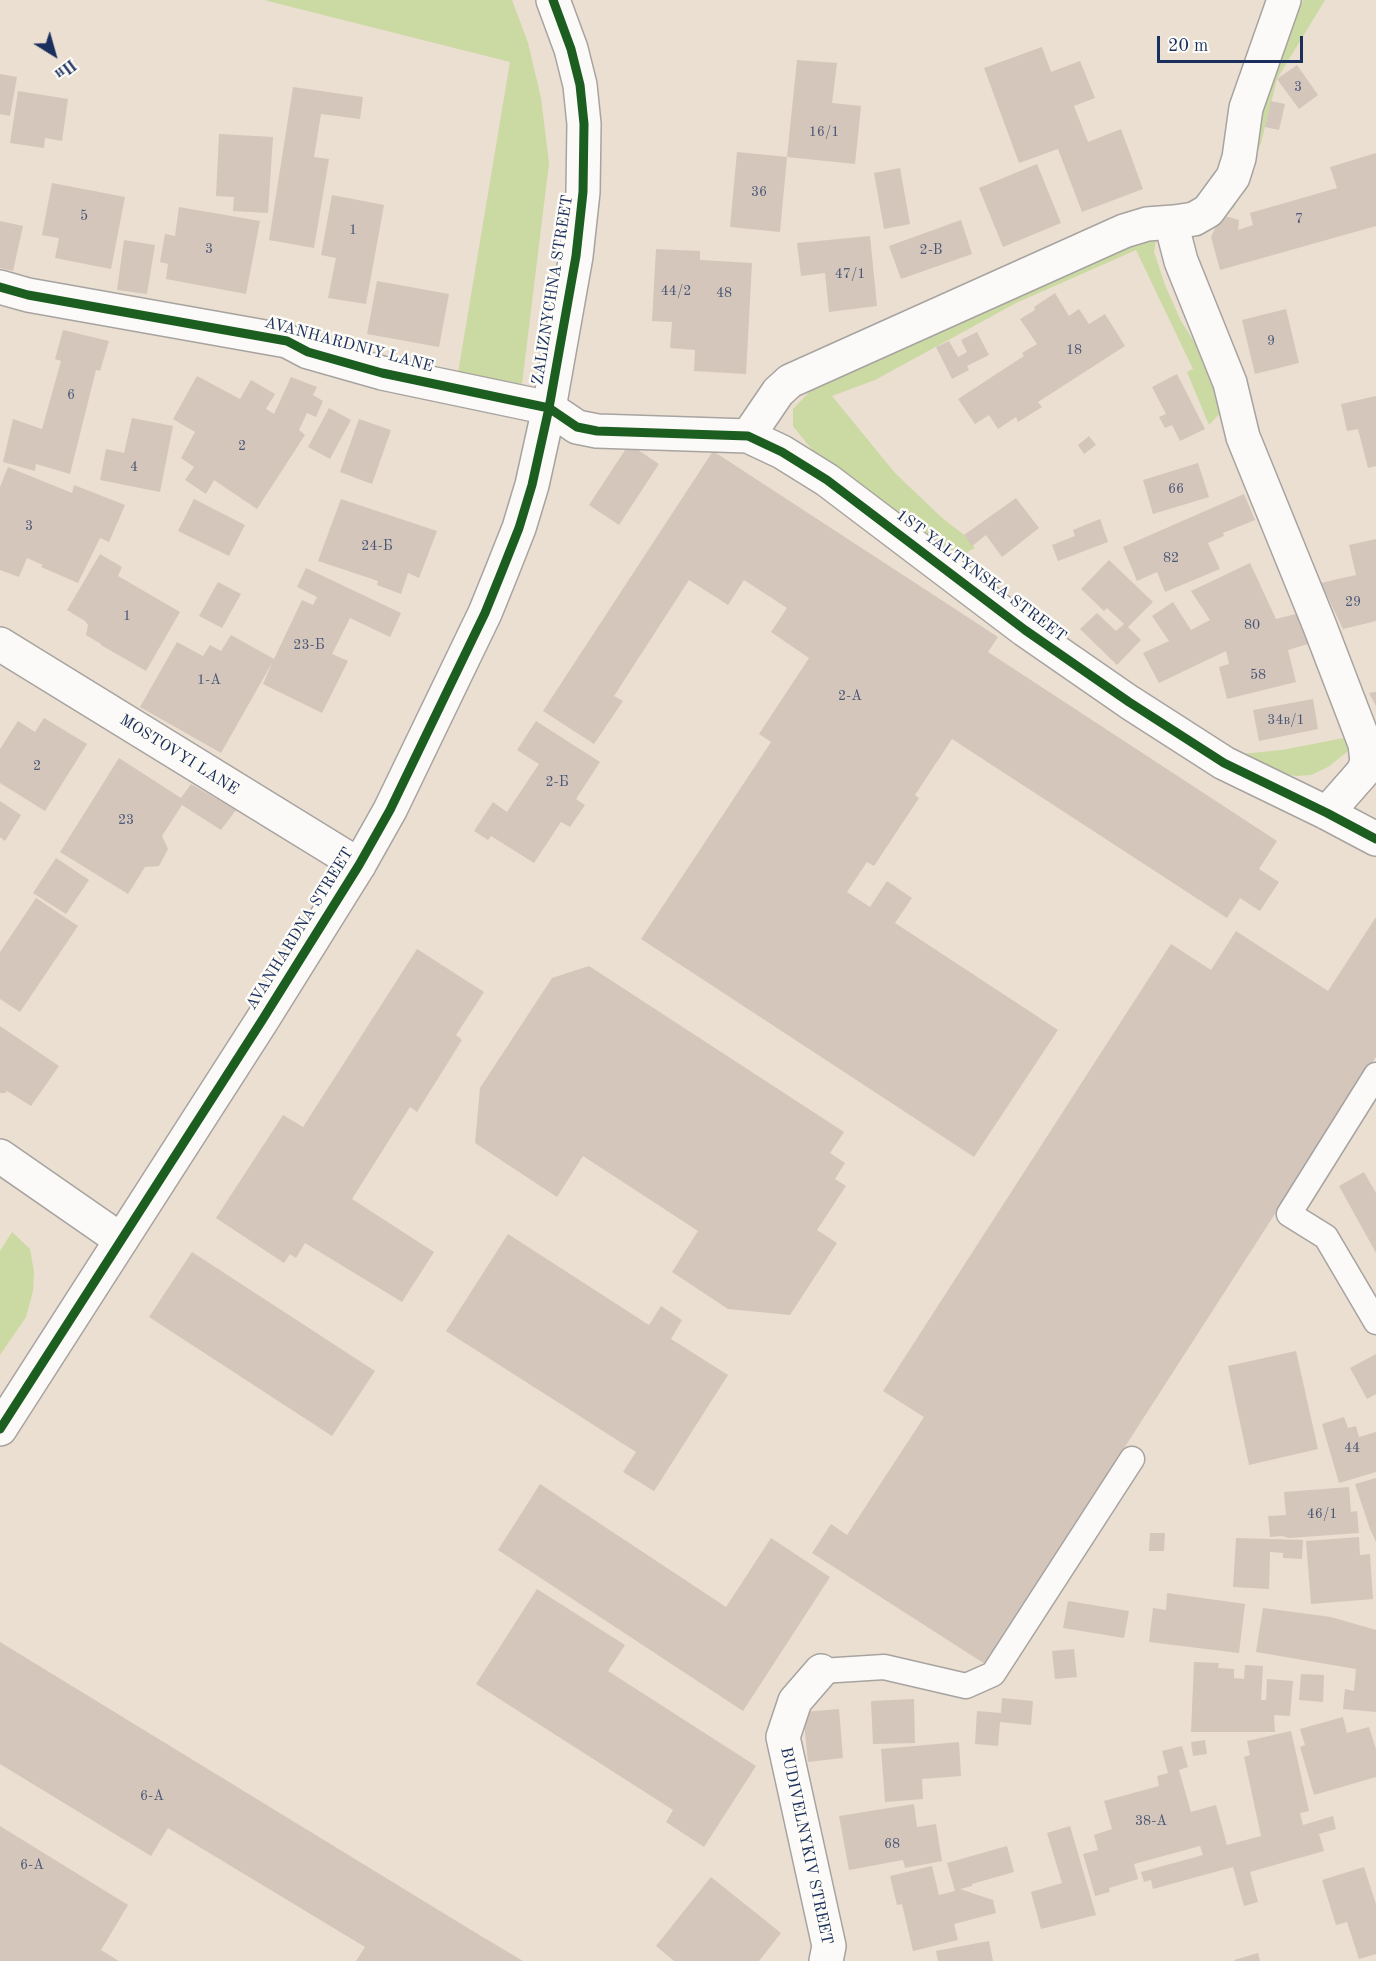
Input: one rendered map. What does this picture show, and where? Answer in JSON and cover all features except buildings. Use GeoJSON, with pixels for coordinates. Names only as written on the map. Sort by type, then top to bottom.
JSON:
{"type":"FeatureCollection","features":[{"type":"Feature","properties":{"kind":"street","name":"ZALIZNYCHNA STREET"},"geometry":{"type":"LineString","coordinates":[[549,408],[576,256],[583,192],[584,135],[580,85],[571,49],[553,0]]}},
{"type":"Feature","properties":{"kind":"street"},"geometry":{"type":"LineString","coordinates":[[748,436],[778,392],[790,381],[1124,231],[1148,224],[1194,219],[1208,211],[1233,177],[1239,159],[1246,108],[1284,0]]}},
{"type":"Feature","properties":{"kind":"street"},"geometry":{"type":"LineString","coordinates":[[1174,222],[1181,261],[1230,383],[1243,436],[1365,744],[1367,762],[1363,771],[1327,813]]}},
{"type":"Feature","properties":{"kind":"street","name":"AVANHARDNIY LANE"},"geometry":{"type":"LineString","coordinates":[[0,287],[28,296],[287,341],[308,352],[382,373],[549,408]]}},
{"type":"Feature","properties":{"kind":"street","name":"1ST YALTYNSKA STREET"},"geometry":{"type":"LineString","coordinates":[[549,408],[577,427],[597,431],[748,436],[782,452],[827,480],[1025,630],[1224,764],[1376,839]]}},
{"type":"Feature","properties":{"kind":"street","name":"AVANHARDNA STREET"},"geometry":{"type":"LineString","coordinates":[[0,1429],[358,865],[390,810],[494,592],[519,528],[532,485],[549,408]]}},
{"type":"Feature","properties":{"kind":"street","name":"MOSTOVYI LANE"},"geometry":{"type":"LineString","coordinates":[[0,644],[358,865]]}},
{"type":"Feature","properties":{"kind":"street"},"geometry":{"type":"LineString","coordinates":[[0,1156],[121,1240]]}},
{"type":"Feature","properties":{"kind":"street","name":"BUDIVELNYKIV STREET"},"geometry":{"type":"LineString","coordinates":[[821,1671],[795,1701],[783,1737],[829,1946],[826,1961]]}},
{"type":"Feature","properties":{"kind":"lane"},"geometry":{"type":"LineString","coordinates":[[1376,1075],[1289,1214],[1326,1237],[1376,1322]]}},
{"type":"Feature","properties":{"kind":"lane"},"geometry":{"type":"LineString","coordinates":[[821,1671],[884,1668],[966,1686],[993,1674],[1132,1460]]}},
{"type":"Feature","properties":{"kind":"green space"},"geometry":{"type":"Polygon","coordinates":[[[264,0],[512,0],[528,43],[541,98],[549,163],[522,384],[458,373],[510,62],[264,0]]]}},
{"type":"Feature","properties":{"kind":"green space"},"geometry":{"type":"Polygon","coordinates":[[[1303,0],[1325,0],[1277,79],[1261,143],[1233,210],[1236,191],[1258,118],[1303,0]]]}},
{"type":"Feature","properties":{"kind":"green space"},"geometry":{"type":"Polygon","coordinates":[[[1157,234],[1154,252],[1165,285],[1181,321],[1210,367],[1224,409],[1209,425],[1187,372],[1193,369],[1136,250],[1016,303],[875,380],[832,396],[895,473],[941,517],[964,535],[975,548],[967,552],[973,565],[969,570],[813,451],[793,426],[793,409],[817,384],[1157,234]]]}},
{"type":"Feature","properties":{"kind":"green space"},"geometry":{"type":"Polygon","coordinates":[[[1349,737],[1354,740],[1347,752],[1328,767],[1311,775],[1296,776],[1276,772],[1242,754],[1282,750],[1349,737]]]}},
{"type":"Feature","properties":{"kind":"green space"},"geometry":{"type":"Polygon","coordinates":[[[12,1232],[30,1249],[34,1272],[33,1291],[26,1317],[0,1355],[0,1251],[12,1232]]]}},
{"type":"Feature","properties":{"kind":"cycle path"},"geometry":{"type":"LineString","coordinates":[[0,1429],[359,865],[390,810],[485,613],[519,528],[532,485],[549,408],[576,256],[583,192],[584,124],[580,85],[571,49],[553,0]]}},
{"type":"Feature","properties":{"kind":"cycle path"},"geometry":{"type":"LineString","coordinates":[[0,287],[28,295],[287,341],[308,352],[382,373],[549,408],[577,427],[597,431],[748,436],[782,452],[827,480],[1025,630],[1129,702],[1224,763],[1376,839]]}}]}
